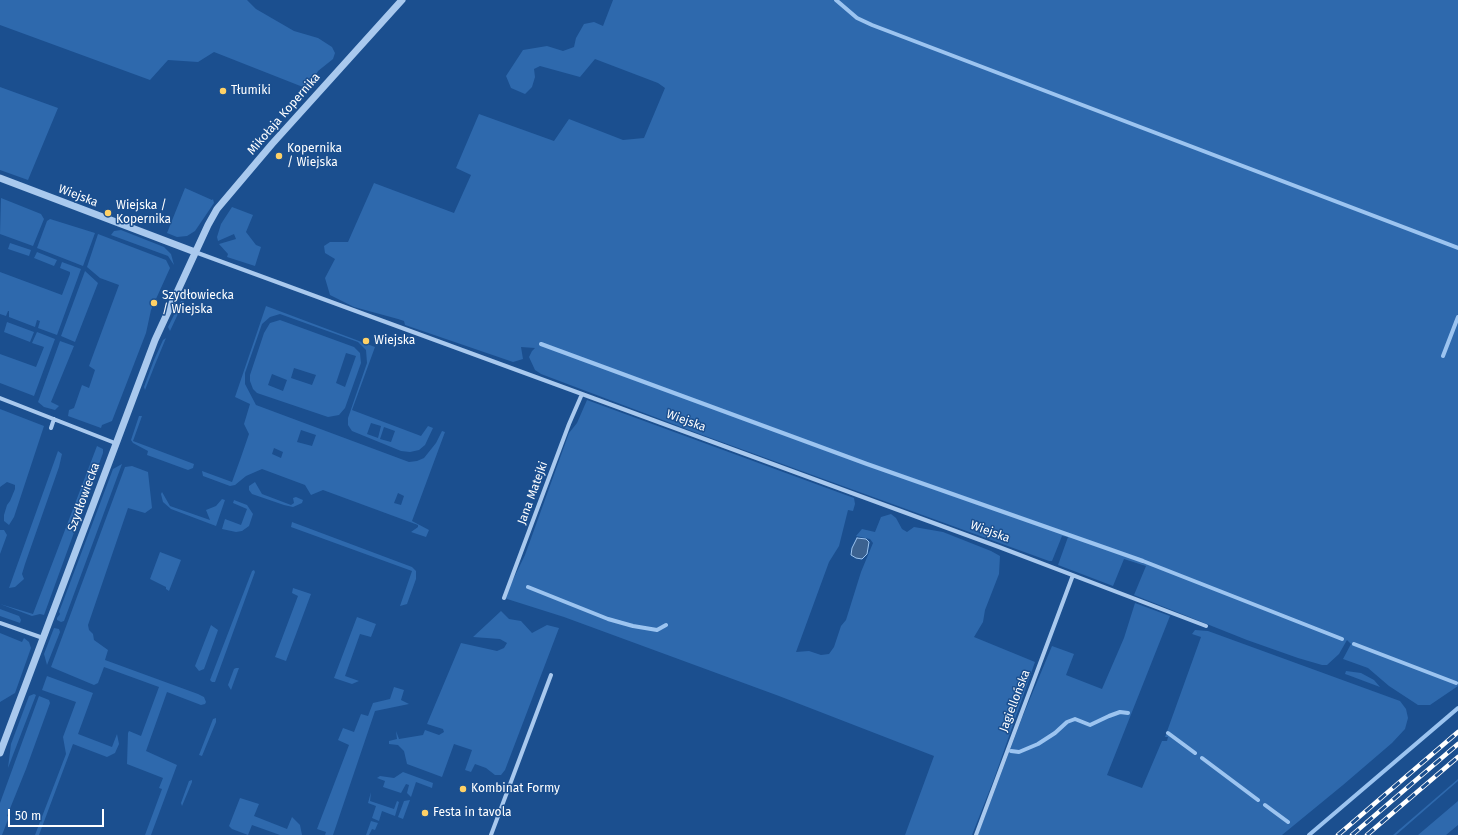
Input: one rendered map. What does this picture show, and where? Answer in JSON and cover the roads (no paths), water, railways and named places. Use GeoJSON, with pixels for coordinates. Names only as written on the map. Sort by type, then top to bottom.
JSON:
{"type":"FeatureCollection","features":[{"type":"Feature","properties":{"kind":"street","name":"Mikołaja Kopernika"},"geometry":{"type":"LineString","coordinates":[[195,252],[217,209],[402,0]]}},
{"type":"Feature","properties":{"kind":"street","name":"Wiejska"},"geometry":{"type":"LineString","coordinates":[[0,178],[195,252],[1073,575],[1206,626]]}},
{"type":"Feature","properties":{"kind":"street","name":"Szydłowiecka"},"geometry":{"type":"LineString","coordinates":[[0,753],[115,443],[155,340],[195,252]]}},
{"type":"Feature","properties":{"kind":"street","name":"Jana Matejki"},"geometry":{"type":"LineString","coordinates":[[504,598],[522,554],[569,424],[582,394]]}},
{"type":"Feature","properties":{"kind":"street"},"geometry":{"type":"LineString","coordinates":[[0,398],[115,443]]}},
{"type":"Feature","properties":{"kind":"street"},"geometry":{"type":"LineString","coordinates":[[51,428],[54,419]]}},
{"type":"Feature","properties":{"kind":"street","name":"Jagiellońska"},"geometry":{"type":"LineString","coordinates":[[976,835],[1073,575]]}},
{"type":"Feature","properties":{"kind":"street"},"geometry":{"type":"LineString","coordinates":[[0,622],[43,638]]}},
{"type":"Feature","properties":{"kind":"street"},"geometry":{"type":"LineString","coordinates":[[490,835],[551,675]]}},
{"type":"Feature","properties":{"kind":"waterway"},"geometry":{"type":"LineString","coordinates":[[836,0],[857,18],[872,25],[1458,248]]}},
{"type":"Feature","properties":{"kind":"waterway"},"geometry":{"type":"LineString","coordinates":[[1443,356],[1458,317]]}},
{"type":"Feature","properties":{"kind":"waterway"},"geometry":{"type":"LineString","coordinates":[[541,344],[867,464],[1143,561],[1342,639]]}},
{"type":"Feature","properties":{"kind":"waterway"},"geometry":{"type":"LineString","coordinates":[[528,587],[608,619],[633,626],[657,630],[666,625]]}},
{"type":"Feature","properties":{"kind":"waterway"},"geometry":{"type":"LineString","coordinates":[[1354,644],[1456,683]]}},
{"type":"Feature","properties":{"kind":"waterway"},"geometry":{"type":"LineString","coordinates":[[1309,835],[1458,708]]}},
{"type":"Feature","properties":{"kind":"waterway"},"geometry":{"type":"LineString","coordinates":[[1011,751],[1019,752],[1038,744],[1055,733],[1067,722],[1075,719],[1090,725],[1120,712],[1128,713]]}},
{"type":"Feature","properties":{"kind":"waterway"},"geometry":{"type":"LineString","coordinates":[[1168,733],[1195,753]]}},
{"type":"Feature","properties":{"kind":"waterway"},"geometry":{"type":"LineString","coordinates":[[1202,758],[1258,800]]}},
{"type":"Feature","properties":{"kind":"waterway"},"geometry":{"type":"LineString","coordinates":[[1265,805],[1288,822]]}},
{"type":"Feature","properties":{"kind":"railway"},"geometry":{"type":"LineString","coordinates":[[1338,835],[1458,732]]}},
{"type":"Feature","properties":{"kind":"railway"},"geometry":{"type":"LineString","coordinates":[[1352,835],[1458,744]]}},
{"type":"Feature","properties":{"kind":"railway"},"geometry":{"type":"LineString","coordinates":[[1367,835],[1458,757]]}},
{"type":"Feature","properties":{"kind":"place","name":"Tłumiki"},"geometry":{"type":"Point","coordinates":[223,91]}},
{"type":"Feature","properties":{"kind":"place","name":"Kopernika / Wiejska"},"geometry":{"type":"Point","coordinates":[279,156]}},
{"type":"Feature","properties":{"kind":"place","name":"Wiejska / Kopernika"},"geometry":{"type":"Point","coordinates":[108,213]}},
{"type":"Feature","properties":{"kind":"place","name":"Szydłowiecka / Wiejska"},"geometry":{"type":"Point","coordinates":[154,303]}},
{"type":"Feature","properties":{"kind":"place","name":"Wiejska"},"geometry":{"type":"Point","coordinates":[366,341]}},
{"type":"Feature","properties":{"kind":"place","name":"Kombinat Formy"},"geometry":{"type":"Point","coordinates":[463,789]}},
{"type":"Feature","properties":{"kind":"place","name":"Festa in tavola"},"geometry":{"type":"Point","coordinates":[425,813]}}]}
